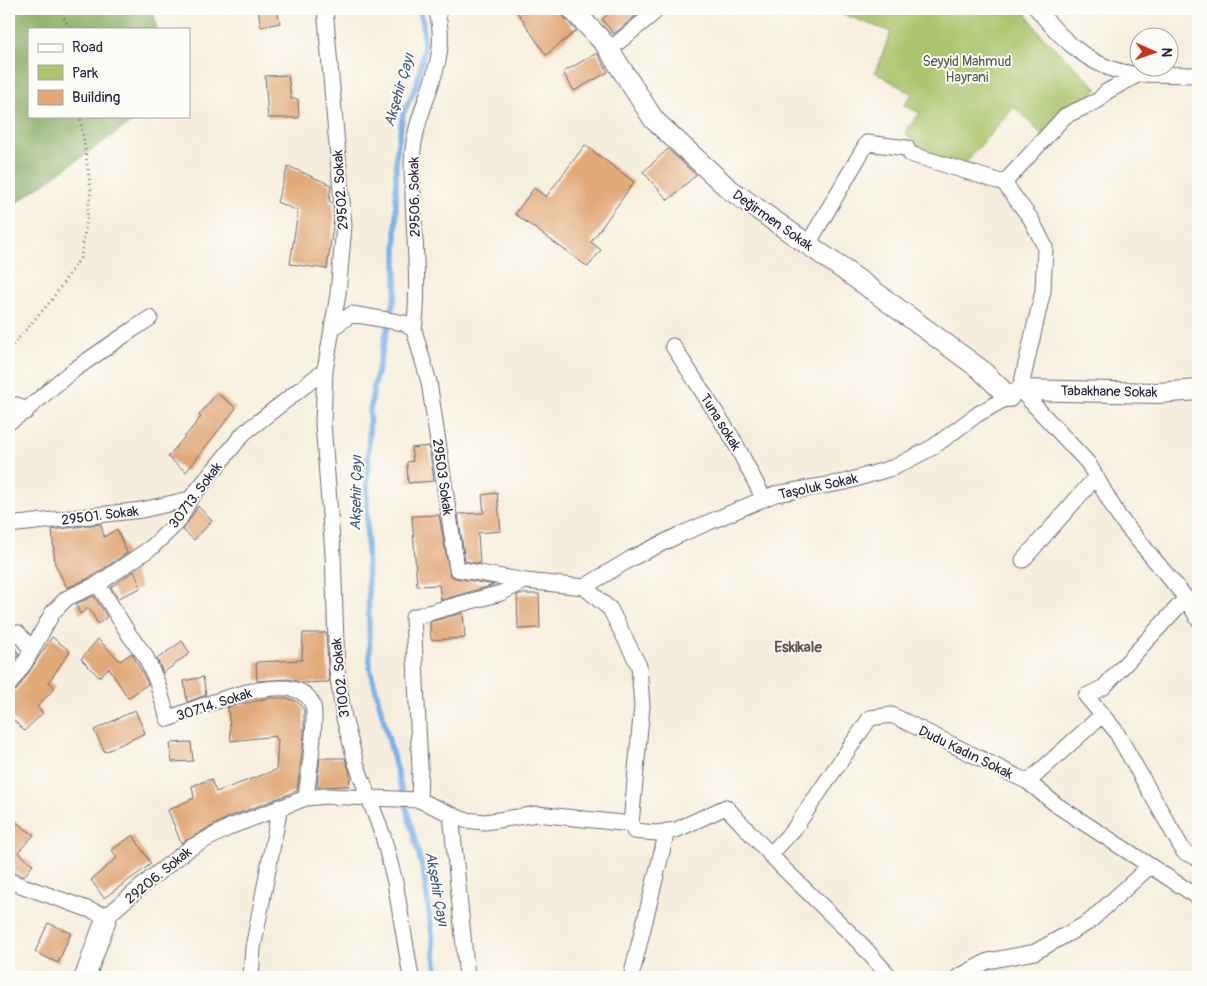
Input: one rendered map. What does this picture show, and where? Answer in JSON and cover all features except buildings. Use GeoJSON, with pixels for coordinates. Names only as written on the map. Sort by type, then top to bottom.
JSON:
{"type":"FeatureCollection","features":[{"type":"Feature","properties":{"kind":"street","name":"29502. Sokak"},"geometry":{"type":"LineString","coordinates":[[325,9],[344,225],[338,294],[325,370]]}},
{"type":"Feature","properties":{"kind":"street","name":"29506. Sokak"},"geometry":{"type":"LineString","coordinates":[[409,327],[416,316],[412,160],[422,108],[435,77],[440,56],[440,36],[436,9]]}},
{"type":"Feature","properties":{"kind":"street","name":"Değirmen Sokak"},"geometry":{"type":"LineString","coordinates":[[572,9],[609,50],[654,120],[729,189],[1014,393]]}},
{"type":"Feature","properties":{"kind":"street"},"geometry":{"type":"LineString","coordinates":[[1037,9],[1062,38],[1076,50],[1094,60],[1130,74]]}},
{"type":"Feature","properties":{"kind":"street"},"geometry":{"type":"LineString","coordinates":[[609,50],[654,13]]}},
{"type":"Feature","properties":{"kind":"street"},"geometry":{"type":"LineString","coordinates":[[1180,75],[1198,75]]}},
{"type":"Feature","properties":{"kind":"street"},"geometry":{"type":"LineString","coordinates":[[1004,183],[1065,116],[1099,100],[1106,92],[1132,78]]}},
{"type":"Feature","properties":{"kind":"street"},"geometry":{"type":"LineString","coordinates":[[808,244],[867,143],[907,148],[910,154],[1004,183],[1031,220],[1045,247],[1043,290],[1014,393],[1088,462],[1119,517],[1186,598],[1198,619]]}},
{"type":"Feature","properties":{"kind":"street"},"geometry":{"type":"LineString","coordinates":[[332,328],[352,314],[409,327]]}},
{"type":"Feature","properties":{"kind":"street"},"geometry":{"type":"LineString","coordinates":[[9,422],[26,412],[45,393],[74,370],[150,318]]}},
{"type":"Feature","properties":{"kind":"street","name":"29503 Sokak"},"geometry":{"type":"LineString","coordinates":[[409,327],[429,382],[457,569],[525,581]]}},
{"type":"Feature","properties":{"kind":"street","name":"Tuna sokak"},"geometry":{"type":"LineString","coordinates":[[673,346],[732,439],[764,499]]}},
{"type":"Feature","properties":{"kind":"street","name":"30713. Sokak"},"geometry":{"type":"LineString","coordinates":[[9,685],[32,650],[53,612],[67,598],[98,584],[152,547],[178,522],[190,499],[244,433],[325,370]]}},
{"type":"Feature","properties":{"kind":"street","name":"31002. Sokak"},"geometry":{"type":"LineString","coordinates":[[325,370],[324,423],[333,554],[337,670],[344,718],[356,763],[383,836],[395,882],[411,977]]}},
{"type":"Feature","properties":{"kind":"street","name":"Tabakhane Sokak"},"geometry":{"type":"LineString","coordinates":[[1014,393],[1158,393],[1198,390]]}},
{"type":"Feature","properties":{"kind":"street","name":"Taşoluk Sokak"},"geometry":{"type":"LineString","coordinates":[[584,587],[632,558],[671,539],[776,494],[845,482],[895,467],[933,447],[978,414],[1014,393]]}},
{"type":"Feature","properties":{"kind":"street"},"geometry":{"type":"LineString","coordinates":[[9,408],[17,405],[26,412]]}},
{"type":"Feature","properties":{"kind":"street"},"geometry":{"type":"LineString","coordinates":[[1023,560],[1096,477]]}},
{"type":"Feature","properties":{"kind":"street","name":"29501. Sokak"},"geometry":{"type":"LineString","coordinates":[[9,525],[142,510],[190,499]]}},
{"type":"Feature","properties":{"kind":"street"},"geometry":{"type":"LineString","coordinates":[[631,824],[537,814],[485,822],[464,820],[419,800],[420,768],[413,617],[501,593],[525,581],[584,587],[610,609],[639,666],[642,706],[631,824],[634,831],[657,834],[676,830],[726,807],[770,855],[859,942],[890,977]]}},
{"type":"Feature","properties":{"kind":"street","name":"30714. Sokak"},"geometry":{"type":"LineString","coordinates":[[98,584],[130,636],[145,654],[157,682],[168,718],[227,698],[258,690],[285,688],[302,692],[308,697],[314,712],[306,798]]}},
{"type":"Feature","properties":{"kind":"street"},"geometry":{"type":"LineString","coordinates":[[1186,598],[1104,687],[1086,696],[1115,730],[1184,852],[1198,858]]}},
{"type":"Feature","properties":{"kind":"street"},"geometry":{"type":"LineString","coordinates":[[9,632],[18,633],[32,650]]}},
{"type":"Feature","properties":{"kind":"street","name":"Dudu Kadın Sokak"},"geometry":{"type":"LineString","coordinates":[[770,855],[794,830],[870,718],[892,715],[1028,782],[1058,806],[1198,897]]}},
{"type":"Feature","properties":{"kind":"street"},"geometry":{"type":"LineString","coordinates":[[1028,782],[1102,715]]}},
{"type":"Feature","properties":{"kind":"street","name":"29206. Sokak"},"geometry":{"type":"LineString","coordinates":[[107,916],[158,872],[190,848],[232,826],[280,806],[306,798],[325,796],[419,800]]}},
{"type":"Feature","properties":{"kind":"street"},"geometry":{"type":"LineString","coordinates":[[251,977],[253,948],[280,806]]}},
{"type":"Feature","properties":{"kind":"street"},"geometry":{"type":"LineString","coordinates":[[450,814],[467,977]]}},
{"type":"Feature","properties":{"kind":"street"},"geometry":{"type":"LineString","coordinates":[[631,977],[667,832]]}},
{"type":"Feature","properties":{"kind":"street"},"geometry":{"type":"LineString","coordinates":[[958,977],[988,961],[1035,952],[1090,922],[1150,866]]}},
{"type":"Feature","properties":{"kind":"street"},"geometry":{"type":"LineString","coordinates":[[9,881],[107,916],[86,977]]}},
{"type":"Feature","properties":{"kind":"path"},"geometry":{"type":"LineString","coordinates":[[59,9],[69,28]]}},
{"type":"Feature","properties":{"kind":"path"},"geometry":{"type":"LineString","coordinates":[[9,349],[50,302],[81,257],[91,190],[80,118]]}},
{"type":"Feature","properties":{"kind":"green space"},"geometry":{"type":"Polygon","coordinates":[[[9,9],[153,9],[157,28],[28,28],[28,118],[137,118],[9,208],[9,9]]]}},
{"type":"Feature","properties":{"kind":"green space","name":"Seyyid Mahmud Hayrani"},"geometry":{"type":"Polygon","coordinates":[[[829,9],[1023,9],[1042,36],[1098,89],[1043,136],[1014,107],[961,168],[923,155],[905,133],[920,113],[904,105],[912,94],[875,72],[891,32],[829,9]]]}},
{"type":"Feature","properties":{"kind":"waterway","name":"Akşehir Çayı"},"geometry":{"type":"LineString","coordinates":[[419,9],[423,22],[424,50],[417,84],[403,114],[396,157],[396,292],[370,411],[367,546],[370,668],[424,875],[438,977]]}},
{"type":"Feature","properties":{"kind":"district","name":"Eskikale"},"geometry":{"type":"Point","coordinates":[798,647]}}]}
